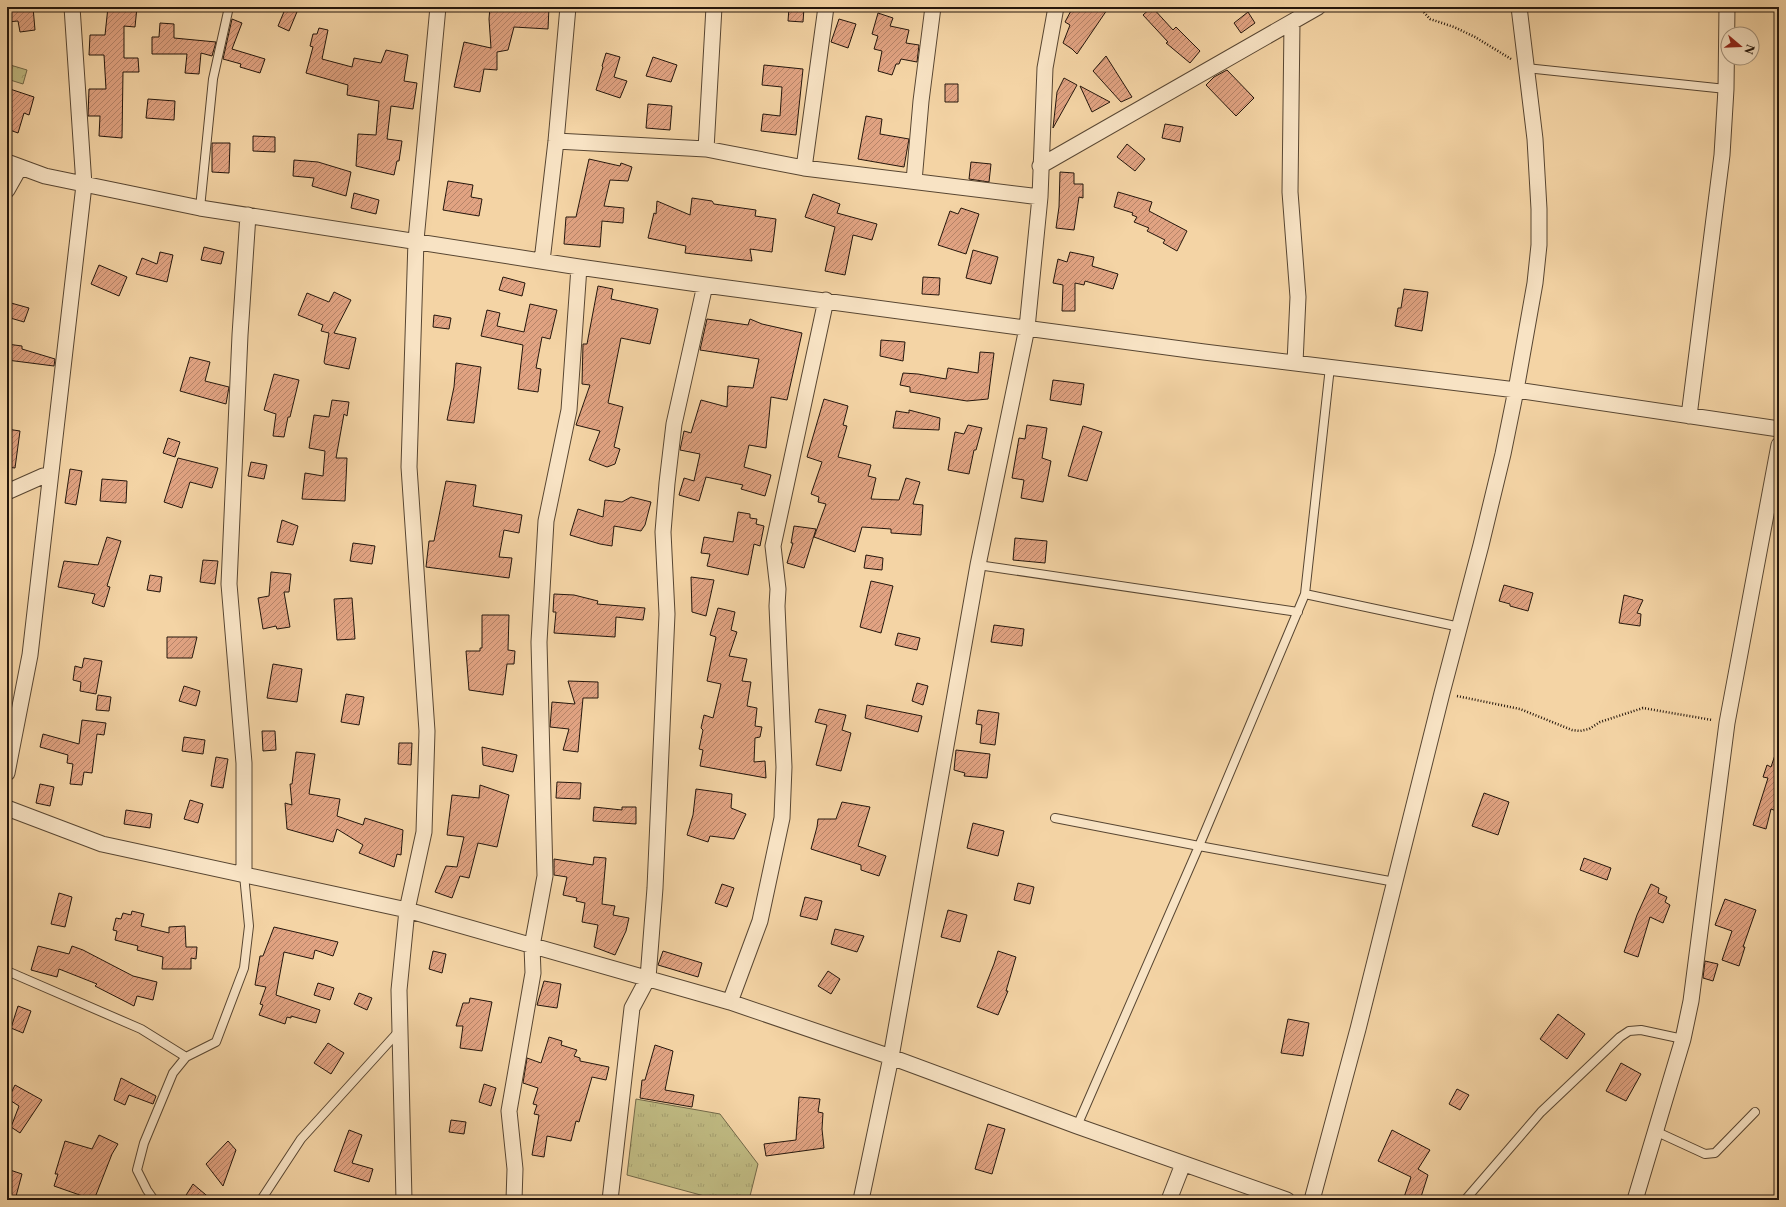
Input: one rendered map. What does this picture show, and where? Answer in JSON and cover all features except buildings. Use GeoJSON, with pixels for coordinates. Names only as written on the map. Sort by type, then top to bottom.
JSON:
{"type":"FeatureCollection","features":[{"type":"Feature","properties":{"kind":"street"},"geometry":{"type":"LineString","coordinates":[[7,773],[30,655],[84,185],[72,7]]}},
{"type":"Feature","properties":{"kind":"street"},"geometry":{"type":"LineString","coordinates":[[404,1200],[399,990],[408,910],[424,832],[428,731],[409,466],[416,240],[438,7]]}},
{"type":"Feature","properties":{"kind":"street"},"geometry":{"type":"LineString","coordinates":[[542,261],[556,141],[568,7]]}},
{"type":"Feature","properties":{"kind":"street"},"geometry":{"type":"LineString","coordinates":[[706,149],[714,7]]}},
{"type":"Feature","properties":{"kind":"street"},"geometry":{"type":"LineString","coordinates":[[804,168],[826,7]]}},
{"type":"Feature","properties":{"kind":"street"},"geometry":{"type":"LineString","coordinates":[[914,181],[921,101],[933,7]]}},
{"type":"Feature","properties":{"kind":"street"},"geometry":{"type":"LineString","coordinates":[[861,1200],[891,1057],[978,564],[1027,328],[1040,197],[1040,166],[1045,68],[1056,7]]}},
{"type":"Feature","properties":{"kind":"street"},"geometry":{"type":"LineString","coordinates":[[1040,166],[1318,7]]}},
{"type":"Feature","properties":{"kind":"street"},"geometry":{"type":"LineString","coordinates":[[1312,1200],[1358,1029],[1503,454],[1535,283],[1539,245],[1539,209],[1535,139],[1519,7]]}},
{"type":"Feature","properties":{"kind":"street"},"geometry":{"type":"LineString","coordinates":[[1689,416],[1722,155],[1726,89],[1727,7]]}},
{"type":"Feature","properties":{"kind":"street"},"geometry":{"type":"LineString","coordinates":[[1292,22],[1290,192],[1298,297],[1295,363]]}},
{"type":"Feature","properties":{"kind":"street"},"geometry":{"type":"LineString","coordinates":[[556,141],[706,149],[804,168],[1040,197]]}},
{"type":"Feature","properties":{"kind":"street"},"geometry":{"type":"LineString","coordinates":[[7,190],[13,165],[45,176],[84,185],[200,208],[416,240],[705,286],[826,300],[1295,363],[1516,390],[1779,429]]}},
{"type":"Feature","properties":{"kind":"street"},"geometry":{"type":"LineString","coordinates":[[244,875],[244,762],[229,584],[240,334],[248,215]]}},
{"type":"Feature","properties":{"kind":"street"},"geometry":{"type":"LineString","coordinates":[[514,1200],[515,1169],[509,1111],[533,973],[532,946],[545,876],[538,642],[546,521],[569,410],[579,267]]}},
{"type":"Feature","properties":{"kind":"street"},"geometry":{"type":"LineString","coordinates":[[610,1200],[632,1008],[648,978],[655,888],[667,614],[663,532],[674,424],[705,286]]}},
{"type":"Feature","properties":{"kind":"street"},"geometry":{"type":"LineString","coordinates":[[730,1002],[760,921],[782,818],[784,767],[776,606],[778,589],[773,546],[826,300]]}},
{"type":"Feature","properties":{"kind":"street"},"geometry":{"type":"LineString","coordinates":[[1635,1200],[1692,1002],[1727,723],[1779,445]]}},
{"type":"Feature","properties":{"kind":"street"},"geometry":{"type":"LineString","coordinates":[[7,492],[43,476],[50,477]]}},
{"type":"Feature","properties":{"kind":"street"},"geometry":{"type":"LineString","coordinates":[[7,808],[102,844],[408,910],[730,1002],[891,1057],[1077,1126],[1287,1200]]}},
{"type":"Feature","properties":{"kind":"street"},"geometry":{"type":"LineString","coordinates":[[1169,1200],[1183,1164]]}},
{"type":"Feature","properties":{"kind":"lane"},"geometry":{"type":"LineString","coordinates":[[200,208],[213,79],[229,7]]}},
{"type":"Feature","properties":{"kind":"lane"},"geometry":{"type":"LineString","coordinates":[[1526,68],[1726,89]]}},
{"type":"Feature","properties":{"kind":"lane"},"geometry":{"type":"LineString","coordinates":[[1077,1126],[1305,594],[1330,367]]}},
{"type":"Feature","properties":{"kind":"lane"},"geometry":{"type":"LineString","coordinates":[[978,564],[1298,612]]}},
{"type":"Feature","properties":{"kind":"lane"},"geometry":{"type":"LineString","coordinates":[[1305,594],[1460,627]]}},
{"type":"Feature","properties":{"kind":"lane"},"geometry":{"type":"LineString","coordinates":[[1055,818],[1395,882]]}},
{"type":"Feature","properties":{"kind":"lane"},"geometry":{"type":"LineString","coordinates":[[154,1200],[137,1170],[144,1143],[173,1073],[186,1057],[216,1042],[244,968],[249,926],[244,875]]}},
{"type":"Feature","properties":{"kind":"lane"},"geometry":{"type":"LineString","coordinates":[[7,971],[141,1030],[186,1057]]}},
{"type":"Feature","properties":{"kind":"lane"},"geometry":{"type":"LineString","coordinates":[[261,1200],[301,1139],[400,1030]]}},
{"type":"Feature","properties":{"kind":"lane"},"geometry":{"type":"LineString","coordinates":[[1465,1200],[1541,1112],[1620,1037],[1629,1031],[1641,1030],[1682,1039]]}},
{"type":"Feature","properties":{"kind":"lane"},"geometry":{"type":"LineString","coordinates":[[1655,1131],[1705,1154],[1715,1154],[1755,1112]]}},
{"type":"Feature","properties":{"kind":"path"},"geometry":{"type":"LineString","coordinates":[[1421,7],[1430,19],[1454,27],[1475,37],[1526,68]]}},
{"type":"Feature","properties":{"kind":"path"},"geometry":{"type":"LineString","coordinates":[[1442,694],[1520,709],[1572,730],[1580,731],[1589,729],[1600,722],[1643,708],[1727,723]]}},
{"type":"Feature","properties":{"kind":"green space"},"geometry":{"type":"Polygon","coordinates":[[[7,64],[27,70],[23,84],[7,79],[7,64]]]}},
{"type":"Feature","properties":{"kind":"green space"},"geometry":{"type":"Polygon","coordinates":[[[636,1099],[720,1114],[758,1164],[749,1200],[719,1200],[627,1175],[636,1099]]]}}]}
